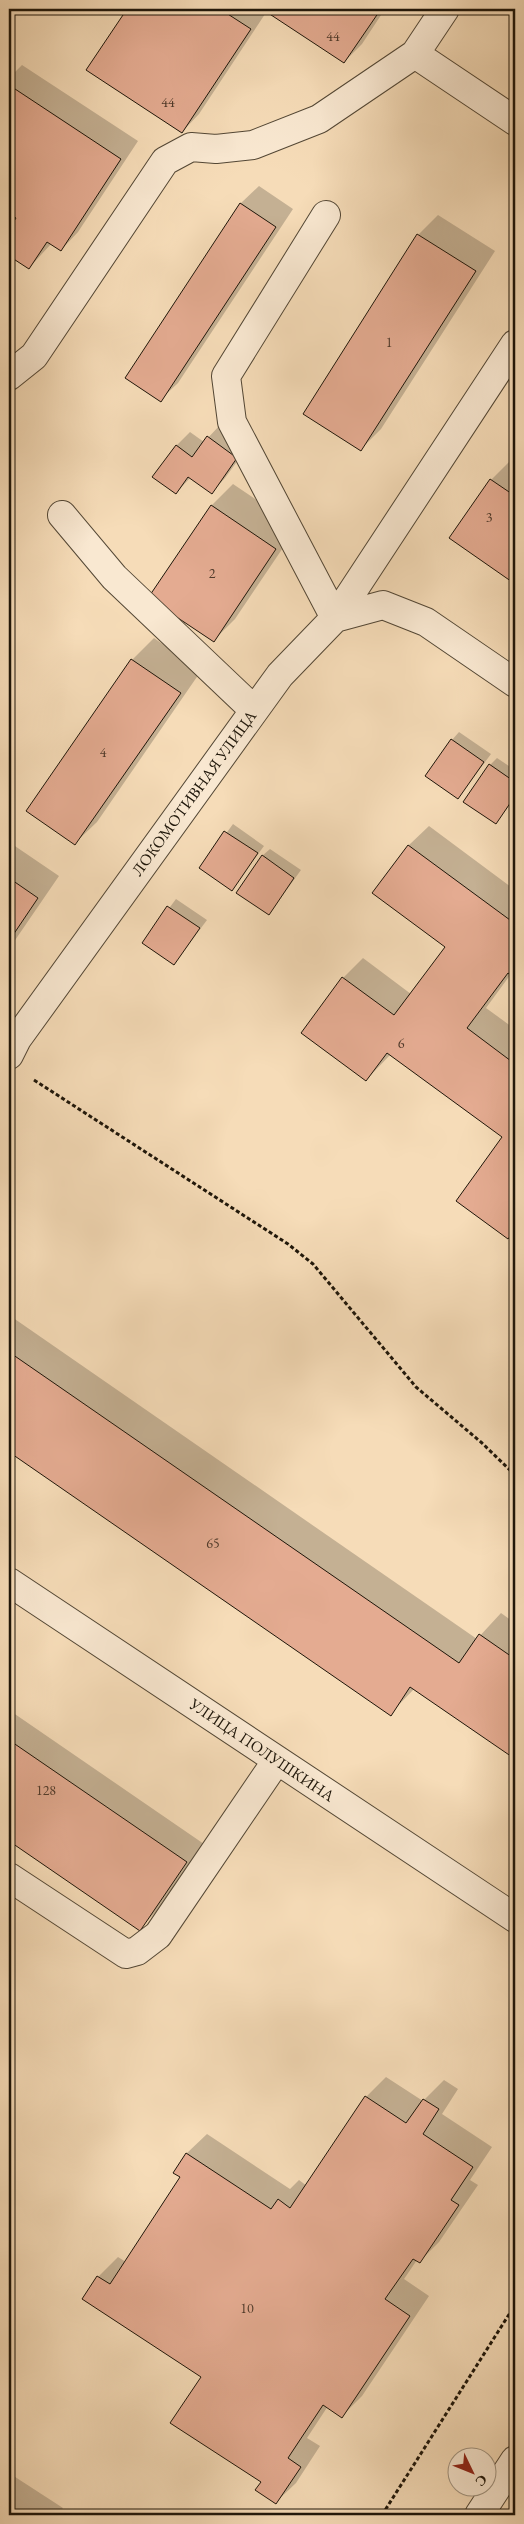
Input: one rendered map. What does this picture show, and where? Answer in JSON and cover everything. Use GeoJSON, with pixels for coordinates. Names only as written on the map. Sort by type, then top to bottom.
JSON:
{"type":"FeatureCollection","features":[{"type":"Feature","properties":{"kind":"street"},"geometry":{"type":"LineString","coordinates":[[9,376],[34,356],[165,161],[190,147],[216,149],[253,145],[319,118],[415,54],[445,9]]}},
{"type":"Feature","properties":{"kind":"street"},"geometry":{"type":"LineString","coordinates":[[415,54],[515,121]]}},
{"type":"Feature","properties":{"kind":"street"},"geometry":{"type":"LineString","coordinates":[[326,215],[226,376],[232,422],[335,618],[383,605],[426,622],[515,682]]}},
{"type":"Feature","properties":{"kind":"street","name":"ЛОКОМОТИВНАЯ УЛИЦА"},"geometry":{"type":"LineString","coordinates":[[9,1055],[23,1031],[280,675],[335,618],[515,344]]}},
{"type":"Feature","properties":{"kind":"street"},"geometry":{"type":"LineString","coordinates":[[62,515],[114,577],[254,710]]}},
{"type":"Feature","properties":{"kind":"street","name":"УЛИЦА ПОЛУШКИНА"},"geometry":{"type":"LineString","coordinates":[[9,1582],[515,1918]]}},
{"type":"Feature","properties":{"kind":"street"},"geometry":{"type":"LineString","coordinates":[[9,1877],[119,1950],[126,1954],[137,1951],[158,1935],[277,1760]]}},
{"type":"Feature","properties":{"kind":"street"},"geometry":{"type":"LineString","coordinates":[[479,2515],[515,2460]]}},
{"type":"Feature","properties":{"kind":"path"},"geometry":{"type":"LineString","coordinates":[[33,1079],[288,1244],[313,1264],[416,1387],[482,1443],[515,1475]]}},
{"type":"Feature","properties":{"kind":"path"},"geometry":{"type":"LineString","coordinates":[[382,2515],[515,2305]]}},
{"type":"Feature","properties":{"kind":"building"},"geometry":{"type":"Polygon","coordinates":[[[127,9],[220,9],[251,29],[182,133],[86,70],[127,9]]]}},
{"type":"Feature","properties":{"kind":"building"},"geometry":{"type":"Polygon","coordinates":[[[262,9],[381,9],[344,63],[262,9]]]}},
{"type":"Feature","properties":{"kind":"building"},"geometry":{"type":"Polygon","coordinates":[[[9,85],[121,159],[61,251],[47,242],[29,269],[9,256],[9,229],[16,218],[9,213],[9,85]]]}},
{"type":"Feature","properties":{"kind":"building"},"geometry":{"type":"Polygon","coordinates":[[[240,203],[276,227],[161,402],[125,378],[240,203]]]}},
{"type":"Feature","properties":{"kind":"building"},"geometry":{"type":"Polygon","coordinates":[[[417,234],[476,271],[361,451],[303,414],[417,234]]]}},
{"type":"Feature","properties":{"kind":"building"},"geometry":{"type":"Polygon","coordinates":[[[207,436],[237,458],[212,494],[188,477],[176,494],[152,477],[176,445],[192,457],[207,436]]]}},
{"type":"Feature","properties":{"kind":"building"},"geometry":{"type":"Polygon","coordinates":[[[490,479],[515,496],[515,584],[449,538],[490,479]]]}},
{"type":"Feature","properties":{"kind":"building"},"geometry":{"type":"Polygon","coordinates":[[[211,505],[276,549],[214,642],[148,598],[211,505]]]}},
{"type":"Feature","properties":{"kind":"building"},"geometry":{"type":"Polygon","coordinates":[[[131,659],[181,693],[75,845],[26,811],[131,659]]]}},
{"type":"Feature","properties":{"kind":"building"},"geometry":{"type":"Polygon","coordinates":[[[451,739],[484,762],[458,799],[425,776],[451,739]]]}},
{"type":"Feature","properties":{"kind":"building"},"geometry":{"type":"Polygon","coordinates":[[[489,764],[515,782],[515,796],[496,824],[463,802],[489,764]]]}},
{"type":"Feature","properties":{"kind":"building"},"geometry":{"type":"Polygon","coordinates":[[[224,831],[258,853],[232,891],[199,868],[224,831]]]}},
{"type":"Feature","properties":{"kind":"building"},"geometry":{"type":"Polygon","coordinates":[[[408,845],[510,920],[515,912],[515,978],[508,973],[467,1028],[515,1064],[515,1230],[508,1239],[456,1201],[502,1137],[387,1053],[366,1081],[301,1033],[342,977],[394,1015],[445,947],[372,893],[408,845]]]}},
{"type":"Feature","properties":{"kind":"building"},"geometry":{"type":"Polygon","coordinates":[[[262,855],[294,878],[269,915],[236,893],[262,855]]]}},
{"type":"Feature","properties":{"kind":"building"},"geometry":{"type":"Polygon","coordinates":[[[9,878],[38,898],[9,941],[9,878]]]}},
{"type":"Feature","properties":{"kind":"building"},"geometry":{"type":"Polygon","coordinates":[[[167,906],[200,928],[174,965],[142,943],[167,906]]]}},
{"type":"Feature","properties":{"kind":"building"},"geometry":{"type":"Polygon","coordinates":[[[9,1352],[459,1663],[479,1634],[515,1659],[515,1759],[410,1687],[391,1716],[9,1452],[9,1352]]]}},
{"type":"Feature","properties":{"kind":"building"},"geometry":{"type":"Polygon","coordinates":[[[9,1740],[187,1862],[140,1931],[9,1841],[9,1740]]]}},
{"type":"Feature","properties":{"kind":"building"},"geometry":{"type":"Polygon","coordinates":[[[365,2096],[406,2123],[423,2099],[439,2109],[423,2134],[473,2167],[451,2200],[459,2205],[420,2263],[413,2259],[385,2299],[410,2316],[342,2418],[323,2405],[288,2458],[301,2467],[276,2504],[255,2490],[261,2482],[170,2423],[201,2377],[82,2299],[97,2276],[110,2284],[180,2177],[173,2173],[186,2153],[271,2209],[278,2199],[290,2208],[365,2096]]]}},
{"type":"Feature","properties":{"kind":"building"},"geometry":{"type":"Polygon","coordinates":[[[9,2508],[19,2515],[9,2515],[9,2508]]]}}]}
